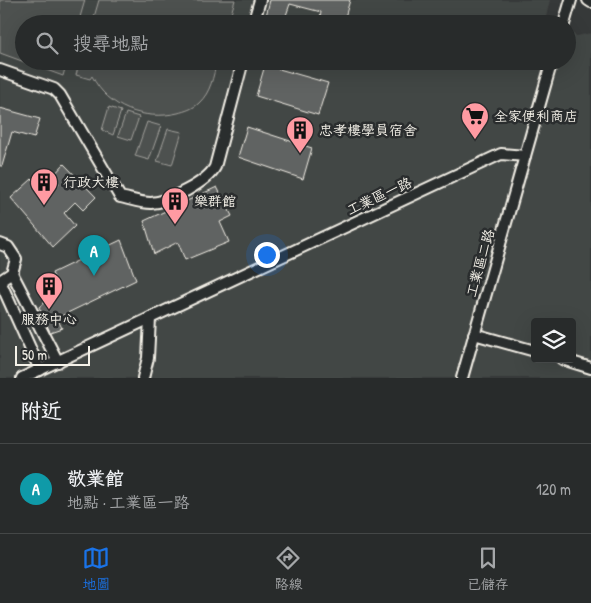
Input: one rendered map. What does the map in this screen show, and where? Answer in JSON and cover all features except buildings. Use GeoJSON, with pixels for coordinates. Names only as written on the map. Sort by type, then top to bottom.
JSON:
{"type":"FeatureCollection","features":[{"type":"Feature","properties":{"kind":"street"},"geometry":{"type":"LineString","coordinates":[[256,15],[260,0]]}},
{"type":"Feature","properties":{"kind":"street"},"geometry":{"type":"LineString","coordinates":[[567,15],[571,0]]}},
{"type":"Feature","properties":{"kind":"street"},"geometry":{"type":"LineString","coordinates":[[0,70],[54,89],[60,94],[120,197],[148,203],[159,202],[210,175],[215,166],[241,70]]}},
{"type":"Feature","properties":{"kind":"street"},"geometry":{"type":"LineString","coordinates":[[525,156],[549,70]]}},
{"type":"Feature","properties":{"kind":"street","name":"工業區一路"},"geometry":{"type":"LineString","coordinates":[[22,378],[501,154],[525,156]]}},
{"type":"Feature","properties":{"kind":"street","name":"工業區二路"},"geometry":{"type":"LineString","coordinates":[[462,378],[525,156]]}},
{"type":"Feature","properties":{"kind":"street"},"geometry":{"type":"LineString","coordinates":[[0,244],[8,247],[13,252],[15,267],[12,273],[0,281],[40,370]]}},
{"type":"Feature","properties":{"kind":"street"},"geometry":{"type":"LineString","coordinates":[[12,273],[58,362]]}},
{"type":"Feature","properties":{"kind":"street"},"geometry":{"type":"LineString","coordinates":[[143,378],[148,358],[150,318]]}},
{"type":"Feature","properties":{"kind":"street"},"geometry":{"type":"LineString","coordinates":[[474,334],[531,350]]}},
{"type":"Feature","properties":{"kind":"street"},"geometry":{"type":"LineString","coordinates":[[575,363],[591,368]]}},
{"type":"Feature","properties":{"kind":"shaded area"},"geometry":{"type":"Polygon","coordinates":[[[0,0],[550,0],[546,15],[15,15],[15,70],[576,70],[576,36],[591,33],[591,378],[0,378],[0,0]]]}},
{"type":"Feature","properties":{"kind":"shaded area"},"geometry":{"type":"Polygon","coordinates":[[[0,0],[85,0],[81,15],[15,15],[15,58],[0,53],[0,0]]]}},
{"type":"Feature","properties":{"kind":"shaded area"},"geometry":{"type":"Polygon","coordinates":[[[99,0],[235,0],[231,15],[95,15],[99,0]]]}},
{"type":"Feature","properties":{"kind":"shaded area"},"geometry":{"type":"Polygon","coordinates":[[[47,70],[65,70],[63,76],[47,70]]]}},
{"type":"Feature","properties":{"kind":"shaded area"},"geometry":{"type":"Polygon","coordinates":[[[77,70],[215,70],[209,89],[197,105],[189,110],[165,115],[152,115],[128,110],[107,96],[92,76],[90,79],[76,75],[77,70]]]}},
{"type":"Feature","properties":{"kind":"shaded area"},"geometry":{"type":"Polygon","coordinates":[[[109,107],[121,111],[113,135],[102,130],[109,107]]]}},
{"type":"Feature","properties":{"kind":"shaded area"},"geometry":{"type":"Polygon","coordinates":[[[126,113],[139,117],[131,140],[118,136],[126,113]]]}},
{"type":"Feature","properties":{"kind":"shaded area"},"geometry":{"type":"Polygon","coordinates":[[[147,122],[161,126],[149,160],[135,156],[147,122]]]}},
{"type":"Feature","properties":{"kind":"shaded area"},"geometry":{"type":"Polygon","coordinates":[[[168,129],[182,132],[172,165],[157,161],[168,129]]]}},
{"type":"Feature","properties":{"kind":"place","name":"全家便利商店"},"geometry":{"type":"Point","coordinates":[475,140]}},
{"type":"Feature","properties":{"kind":"place","name":"忠孝樓學員宿舍"},"geometry":{"type":"Point","coordinates":[300,154]}},
{"type":"Feature","properties":{"kind":"place","name":"行政大樓"},"geometry":{"type":"Point","coordinates":[44,206]}},
{"type":"Feature","properties":{"kind":"place","name":"樂群館"},"geometry":{"type":"Point","coordinates":[175,225]}},
{"type":"Feature","properties":{"kind":"place","name":"敬業館"},"geometry":{"type":"Point","coordinates":[94,276]}},
{"type":"Feature","properties":{"kind":"place","name":"服務中心"},"geometry":{"type":"Point","coordinates":[49,310]}}]}
